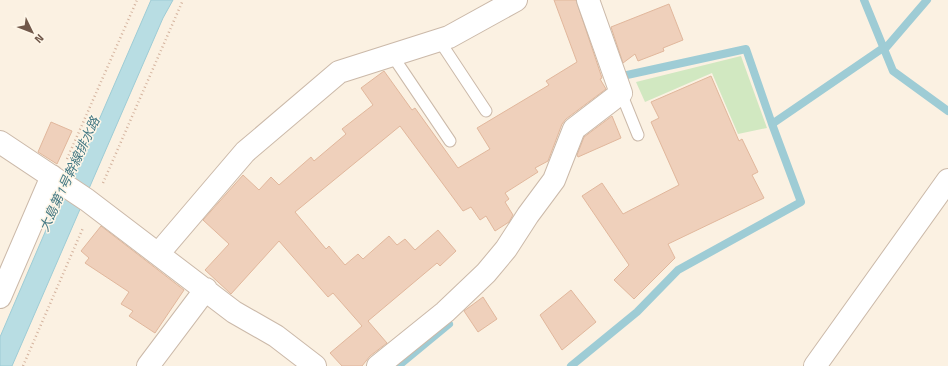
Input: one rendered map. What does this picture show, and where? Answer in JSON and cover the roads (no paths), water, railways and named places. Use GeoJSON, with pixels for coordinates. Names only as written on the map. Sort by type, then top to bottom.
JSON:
{"type":"FeatureCollection","features":[{"type":"Feature","properties":{"kind":"street"},"geometry":{"type":"LineString","coordinates":[[158,254],[251,147],[339,72],[449,37],[516,0]]}},
{"type":"Feature","properties":{"kind":"street"},"geometry":{"type":"LineString","coordinates":[[378,366],[444,312],[486,273],[506,250],[528,215],[554,180],[574,129],[621,93],[588,0]]}},
{"type":"Feature","properties":{"kind":"street"},"geometry":{"type":"LineString","coordinates":[[0,142],[87,200],[206,289],[234,312],[276,336],[315,366]]}},
{"type":"Feature","properties":{"kind":"street"},"geometry":{"type":"LineString","coordinates":[[0,297],[58,180]]}},
{"type":"Feature","properties":{"kind":"street"},"geometry":{"type":"LineString","coordinates":[[815,366],[948,180]]}},
{"type":"Feature","properties":{"kind":"street"},"geometry":{"type":"LineString","coordinates":[[148,366],[206,289]]}},
{"type":"Feature","properties":{"kind":"lane"},"geometry":{"type":"LineString","coordinates":[[439,40],[486,111]]}},
{"type":"Feature","properties":{"kind":"lane"},"geometry":{"type":"LineString","coordinates":[[392,55],[450,141]]}},
{"type":"Feature","properties":{"kind":"lane"},"geometry":{"type":"LineString","coordinates":[[621,93],[638,135]]}},
{"type":"Feature","properties":{"kind":"water"},"geometry":{"type":"Polygon","coordinates":[[[151,0],[173,0],[163,18],[12,366],[0,366],[0,337],[58,202],[76,173],[151,0]]]}},
{"type":"Feature","properties":{"kind":"waterway"},"geometry":{"type":"LineString","coordinates":[[864,0],[893,71],[948,111]]}},
{"type":"Feature","properties":{"kind":"waterway"},"geometry":{"type":"LineString","coordinates":[[884,50],[927,0]]}},
{"type":"Feature","properties":{"kind":"waterway"},"geometry":{"type":"LineString","coordinates":[[571,366],[637,312],[678,270],[801,202],[772,124],[883,48]]}},
{"type":"Feature","properties":{"kind":"waterway"},"geometry":{"type":"LineString","coordinates":[[627,75],[746,49],[772,124]]}},
{"type":"Feature","properties":{"kind":"waterway"},"geometry":{"type":"LineString","coordinates":[[398,366],[449,324]]}},
{"type":"Feature","properties":{"kind":"water label","name":"大島第1号幹線排水路"},"geometry":{"type":"Point","coordinates":[69,174]}}]}
